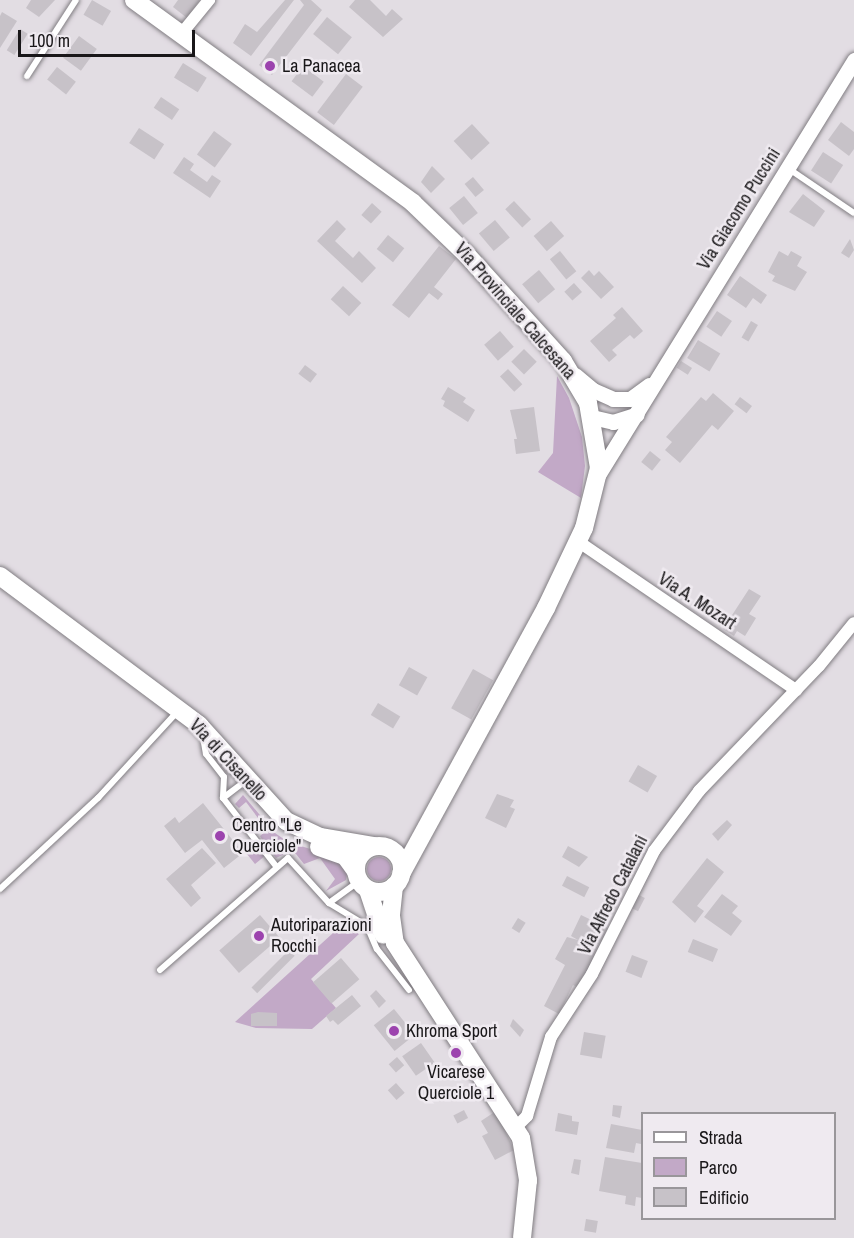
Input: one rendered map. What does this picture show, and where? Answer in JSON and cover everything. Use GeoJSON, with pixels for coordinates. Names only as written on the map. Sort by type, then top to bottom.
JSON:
{"type":"FeatureCollection","features":[{"type":"Feature","properties":{"kind":"main road","name":"Via Provinciale Calcesana"},"geometry":{"type":"LineString","coordinates":[[134,0],[413,203],[467,255],[574,375],[592,417],[598,475],[579,542],[398,880]]}},
{"type":"Feature","properties":{"kind":"main road","name":"Via di Cisanello"},"geometry":{"type":"LineString","coordinates":[[0,576],[115,659],[199,725],[280,830],[343,855],[361,880]]}},
{"type":"Feature","properties":{"kind":"main road","name":"Via di Cisanello"},"geometry":{"type":"LineString","coordinates":[[179,711],[204,743],[245,785],[297,828],[328,839],[382,847]]}},
{"type":"Feature","properties":{"kind":"main road","name":"Via Provinciale Calcesana"},"geometry":{"type":"LineString","coordinates":[[382,847],[410,840],[434,811]]}},
{"type":"Feature","properties":{"kind":"main road"},"geometry":{"type":"LineString","coordinates":[[416,990],[392,934],[400,859],[382,847],[362,852],[361,880],[387,946],[416,990],[516,1127],[525,1150],[528,1180],[522,1238]]}},
{"type":"Feature","properties":{"kind":"main road"},"geometry":{"type":"LineString","coordinates":[[361,880],[382,892],[398,880]]}},
{"type":"Feature","properties":{"kind":"street"},"geometry":{"type":"LineString","coordinates":[[182,33],[208,0]]}},
{"type":"Feature","properties":{"kind":"street","name":"Via Giacomo Puccini"},"geometry":{"type":"LineString","coordinates":[[598,475],[636,414],[655,378],[789,169],[854,60]]}},
{"type":"Feature","properties":{"kind":"street"},"geometry":{"type":"LineString","coordinates":[[574,375],[604,396],[630,399]]}},
{"type":"Feature","properties":{"kind":"street","name":"Via Giacomo Puccini"},"geometry":{"type":"LineString","coordinates":[[592,417],[630,399],[655,378]]}},
{"type":"Feature","properties":{"kind":"street"},"geometry":{"type":"LineString","coordinates":[[592,417],[613,422],[636,414]]}},
{"type":"Feature","properties":{"kind":"street","name":"Via A. Mozart"},"geometry":{"type":"LineString","coordinates":[[579,542],[796,690]]}},
{"type":"Feature","properties":{"kind":"street","name":"Via Alfredo Catalani"},"geometry":{"type":"LineString","coordinates":[[516,1127],[527,1116],[551,1037],[590,979],[654,851],[699,791],[796,690],[854,624]]}},
{"type":"Feature","properties":{"kind":"lane"},"geometry":{"type":"LineString","coordinates":[[27,76],[76,0]]}},
{"type":"Feature","properties":{"kind":"lane"},"geometry":{"type":"LineString","coordinates":[[789,169],[854,213]]}},
{"type":"Feature","properties":{"kind":"lane"},"geometry":{"type":"LineString","coordinates":[[0,889],[98,798],[179,711]]}},
{"type":"Feature","properties":{"kind":"lane"},"geometry":{"type":"LineString","coordinates":[[204,743],[206,754],[224,777],[223,798],[276,866]]}},
{"type":"Feature","properties":{"kind":"lane"},"geometry":{"type":"LineString","coordinates":[[223,798],[245,785]]}},
{"type":"Feature","properties":{"kind":"lane"},"geometry":{"type":"LineString","coordinates":[[160,970],[284,858],[293,860],[329,903],[367,926],[377,950],[416,990]]}},
{"type":"Feature","properties":{"kind":"lane"},"geometry":{"type":"LineString","coordinates":[[329,903],[361,880]]}},
{"type":"Feature","properties":{"kind":"green space"},"geometry":{"type":"Polygon","coordinates":[[[557,376],[569,398],[582,437],[585,466],[581,498],[538,472],[553,453],[557,376]]]}},
{"type":"Feature","properties":{"kind":"green space"},"geometry":{"type":"Polygon","coordinates":[[[243,795],[275,833],[288,842],[336,857],[347,873],[346,880],[326,891],[335,879],[320,858],[304,864],[296,854],[289,852],[276,858],[271,851],[255,864],[247,854],[263,841],[260,836],[267,830],[246,802],[239,808],[235,804],[243,795]]]}},
{"type":"Feature","properties":{"kind":"green space"},"geometry":{"type":"Polygon","coordinates":[[[379,857],[388,860],[391,869],[388,878],[379,881],[370,878],[367,869],[370,860],[379,857]]]}},
{"type":"Feature","properties":{"kind":"green space"},"geometry":{"type":"Polygon","coordinates":[[[343,924],[359,934],[311,979],[336,1008],[312,1029],[256,1028],[235,1022],[343,924]]]}},
{"type":"Feature","properties":{"kind":"building"},"geometry":{"type":"Polygon","coordinates":[[[31,0],[55,0],[39,17],[26,8],[31,0]]]}},
{"type":"Feature","properties":{"kind":"building"},"geometry":{"type":"Polygon","coordinates":[[[92,0],[111,11],[103,26],[84,15],[92,0]]]}},
{"type":"Feature","properties":{"kind":"building"},"geometry":{"type":"Polygon","coordinates":[[[178,0],[200,0],[187,18],[173,7],[178,0]]]}},
{"type":"Feature","properties":{"kind":"building"},"geometry":{"type":"Polygon","coordinates":[[[285,0],[294,0],[251,56],[233,43],[245,24],[257,32],[285,0]]]}},
{"type":"Feature","properties":{"kind":"building"},"geometry":{"type":"Polygon","coordinates":[[[300,0],[311,0],[322,10],[272,75],[259,65],[304,5],[300,0]]]}},
{"type":"Feature","properties":{"kind":"building"},"geometry":{"type":"Polygon","coordinates":[[[355,0],[370,0],[386,16],[392,9],[403,19],[383,37],[349,7],[355,0]]]}},
{"type":"Feature","properties":{"kind":"building"},"geometry":{"type":"Polygon","coordinates":[[[2,12],[17,21],[0,48],[0,16],[2,12]]]}},
{"type":"Feature","properties":{"kind":"building"},"geometry":{"type":"Polygon","coordinates":[[[327,17],[352,37],[338,54],[313,34],[327,17]]]}},
{"type":"Feature","properties":{"kind":"building"},"geometry":{"type":"Polygon","coordinates":[[[20,29],[28,34],[14,55],[7,50],[20,29]]]}},
{"type":"Feature","properties":{"kind":"building"},"geometry":{"type":"Polygon","coordinates":[[[79,36],[97,49],[81,71],[63,58],[79,36]]]}},
{"type":"Feature","properties":{"kind":"building"},"geometry":{"type":"Polygon","coordinates":[[[183,63],[207,78],[198,92],[174,77],[183,63]]]}},
{"type":"Feature","properties":{"kind":"building"},"geometry":{"type":"Polygon","coordinates":[[[303,66],[324,82],[312,97],[292,81],[303,66]]]}},
{"type":"Feature","properties":{"kind":"building"},"geometry":{"type":"Polygon","coordinates":[[[57,67],[76,82],[66,94],[47,80],[57,67]]]}},
{"type":"Feature","properties":{"kind":"building"},"geometry":{"type":"Polygon","coordinates":[[[346,74],[363,87],[334,125],[317,112],[346,74]]]}},
{"type":"Feature","properties":{"kind":"building"},"geometry":{"type":"Polygon","coordinates":[[[161,97],[179,109],[172,120],[154,108],[161,97]]]}},
{"type":"Feature","properties":{"kind":"building"},"geometry":{"type":"Polygon","coordinates":[[[841,122],[854,132],[854,149],[849,156],[828,140],[841,122]]]}},
{"type":"Feature","properties":{"kind":"building"},"geometry":{"type":"Polygon","coordinates":[[[472,124],[490,143],[471,160],[454,141],[472,124]]]}},
{"type":"Feature","properties":{"kind":"building"},"geometry":{"type":"Polygon","coordinates":[[[139,128],[164,144],[154,159],[129,143],[139,128]]]}},
{"type":"Feature","properties":{"kind":"building"},"geometry":{"type":"Polygon","coordinates":[[[214,131],[232,144],[215,167],[197,154],[214,131]]]}},
{"type":"Feature","properties":{"kind":"building"},"geometry":{"type":"Polygon","coordinates":[[[823,152],[843,165],[831,184],[811,170],[823,152]]]}},
{"type":"Feature","properties":{"kind":"building"},"geometry":{"type":"Polygon","coordinates":[[[184,157],[194,164],[190,170],[207,182],[212,175],[221,181],[210,198],[173,173],[184,157]]]}},
{"type":"Feature","properties":{"kind":"building"},"geometry":{"type":"Polygon","coordinates":[[[432,166],[445,179],[431,193],[421,182],[432,166]]]}},
{"type":"Feature","properties":{"kind":"building"},"geometry":{"type":"Polygon","coordinates":[[[473,177],[484,190],[476,197],[465,184],[473,177]]]}},
{"type":"Feature","properties":{"kind":"building"},"geometry":{"type":"Polygon","coordinates":[[[803,194],[825,211],[814,227],[789,212],[803,194]]]}},
{"type":"Feature","properties":{"kind":"building"},"geometry":{"type":"Polygon","coordinates":[[[464,196],[478,213],[463,225],[449,208],[464,196]]]}},
{"type":"Feature","properties":{"kind":"building"},"geometry":{"type":"Polygon","coordinates":[[[514,201],[531,219],[522,227],[505,209],[514,201]]]}},
{"type":"Feature","properties":{"kind":"building"},"geometry":{"type":"Polygon","coordinates":[[[372,203],[382,212],[371,224],[361,215],[372,203]]]}},
{"type":"Feature","properties":{"kind":"building"},"geometry":{"type":"Polygon","coordinates":[[[337,220],[346,229],[335,241],[353,258],[359,251],[376,268],[362,283],[317,241],[337,220]]]}},
{"type":"Feature","properties":{"kind":"building"},"geometry":{"type":"Polygon","coordinates":[[[495,220],[510,238],[494,251],[479,233],[495,220]]]}},
{"type":"Feature","properties":{"kind":"building"},"geometry":{"type":"Polygon","coordinates":[[[551,221],[564,236],[547,251],[534,236],[551,221]]]}},
{"type":"Feature","properties":{"kind":"building"},"geometry":{"type":"Polygon","coordinates":[[[388,235],[404,248],[393,262],[377,249],[388,235]]]}},
{"type":"Feature","properties":{"kind":"building"},"geometry":{"type":"Polygon","coordinates":[[[850,239],[854,250],[849,258],[841,253],[850,239]]]}},
{"type":"Feature","properties":{"kind":"building"},"geometry":{"type":"Polygon","coordinates":[[[439,246],[456,259],[434,287],[443,294],[438,300],[429,293],[409,318],[392,305],[439,246]]]}},
{"type":"Feature","properties":{"kind":"building"},"geometry":{"type":"Polygon","coordinates":[[[560,251],[576,271],[566,279],[550,259],[560,251]]]}},
{"type":"Feature","properties":{"kind":"building"},"geometry":{"type":"Polygon","coordinates":[[[779,251],[788,256],[791,251],[802,257],[797,266],[807,272],[795,291],[772,281],[775,276],[768,272],[779,251]]]}},
{"type":"Feature","properties":{"kind":"building"},"geometry":{"type":"Polygon","coordinates":[[[539,270],[555,289],[538,303],[522,284],[539,270]]]}},
{"type":"Feature","properties":{"kind":"building"},"geometry":{"type":"Polygon","coordinates":[[[589,270],[594,276],[599,271],[614,287],[601,299],[581,278],[589,270]]]}},
{"type":"Feature","properties":{"kind":"building"},"geometry":{"type":"Polygon","coordinates":[[[740,276],[767,295],[761,304],[753,298],[746,308],[727,295],[740,276]]]}},
{"type":"Feature","properties":{"kind":"building"},"geometry":{"type":"Polygon","coordinates":[[[574,283],[582,292],[572,301],[564,292],[574,283]]]}},
{"type":"Feature","properties":{"kind":"building"},"geometry":{"type":"Polygon","coordinates":[[[343,286],[361,303],[349,316],[331,299],[343,286]]]}},
{"type":"Feature","properties":{"kind":"building"},"geometry":{"type":"Polygon","coordinates":[[[622,307],[643,331],[634,339],[630,335],[612,350],[617,355],[609,362],[590,341],[616,318],[613,315],[622,307]]]}},
{"type":"Feature","properties":{"kind":"building"},"geometry":{"type":"Polygon","coordinates":[[[717,311],[732,321],[721,337],[706,327],[717,311]]]}},
{"type":"Feature","properties":{"kind":"building"},"geometry":{"type":"Polygon","coordinates":[[[751,321],[758,325],[748,341],[742,337],[751,321]]]}},
{"type":"Feature","properties":{"kind":"building"},"geometry":{"type":"Polygon","coordinates":[[[500,331],[514,347],[498,361],[484,345],[500,331]]]}},
{"type":"Feature","properties":{"kind":"building"},"geometry":{"type":"Polygon","coordinates":[[[698,340],[720,353],[709,371],[687,358],[698,340]]]}},
{"type":"Feature","properties":{"kind":"building"},"geometry":{"type":"Polygon","coordinates":[[[524,349],[537,362],[524,374],[511,362],[524,349]]]}},
{"type":"Feature","properties":{"kind":"building"},"geometry":{"type":"Polygon","coordinates":[[[681,361],[692,368],[688,375],[677,368],[681,361]]]}},
{"type":"Feature","properties":{"kind":"building"},"geometry":{"type":"Polygon","coordinates":[[[305,365],[317,374],[310,383],[298,374],[305,365]]]}},
{"type":"Feature","properties":{"kind":"building"},"geometry":{"type":"Polygon","coordinates":[[[508,369],[522,384],[514,392],[500,377],[508,369]]]}},
{"type":"Feature","properties":{"kind":"building"},"geometry":{"type":"Polygon","coordinates":[[[448,387],[466,398],[463,402],[475,410],[468,422],[443,406],[445,401],[441,399],[448,387]]]}},
{"type":"Feature","properties":{"kind":"building"},"geometry":{"type":"Polygon","coordinates":[[[713,393],[734,411],[718,430],[712,425],[680,463],[665,450],[672,442],[666,437],[701,397],[706,401],[713,393]]]}},
{"type":"Feature","properties":{"kind":"building"},"geometry":{"type":"Polygon","coordinates":[[[740,397],[752,406],[747,413],[735,404],[740,397]]]}},
{"type":"Feature","properties":{"kind":"building"},"geometry":{"type":"Polygon","coordinates":[[[534,407],[540,451],[516,454],[514,439],[517,439],[510,410],[534,407]]]}},
{"type":"Feature","properties":{"kind":"building"},"geometry":{"type":"Polygon","coordinates":[[[650,451],[661,460],[652,471],[641,462],[650,451]]]}},
{"type":"Feature","properties":{"kind":"building"},"geometry":{"type":"Polygon","coordinates":[[[749,589],[761,596],[749,614],[756,618],[745,636],[737,631],[734,636],[723,629],[749,589]]]}},
{"type":"Feature","properties":{"kind":"building"},"geometry":{"type":"Polygon","coordinates":[[[409,667],[427,677],[417,696],[399,685],[409,667]]]}},
{"type":"Feature","properties":{"kind":"building"},"geometry":{"type":"Polygon","coordinates":[[[473,669],[493,680],[471,720],[451,708],[473,669]]]}},
{"type":"Feature","properties":{"kind":"building"},"geometry":{"type":"Polygon","coordinates":[[[378,703],[400,716],[393,728],[371,715],[378,703]]]}},
{"type":"Feature","properties":{"kind":"building"},"geometry":{"type":"Polygon","coordinates":[[[638,765],[657,776],[648,792],[628,781],[638,765]]]}},
{"type":"Feature","properties":{"kind":"building"},"geometry":{"type":"Polygon","coordinates":[[[497,794],[514,800],[510,807],[515,809],[506,828],[485,818],[497,794]]]}},
{"type":"Feature","properties":{"kind":"building"},"geometry":{"type":"Polygon","coordinates":[[[203,803],[243,853],[224,868],[202,840],[185,853],[164,826],[175,817],[179,823],[203,803]]]}},
{"type":"Feature","properties":{"kind":"building"},"geometry":{"type":"Polygon","coordinates":[[[727,820],[732,825],[718,841],[712,834],[727,820]]]}},
{"type":"Feature","properties":{"kind":"building"},"geometry":{"type":"Polygon","coordinates":[[[568,846],[588,857],[579,867],[562,857],[568,846]]]}},
{"type":"Feature","properties":{"kind":"building"},"geometry":{"type":"Polygon","coordinates":[[[202,848],[216,863],[191,885],[201,898],[191,907],[166,879],[202,848]]]}},
{"type":"Feature","properties":{"kind":"building"},"geometry":{"type":"Polygon","coordinates":[[[707,858],[724,872],[697,906],[704,911],[695,923],[672,902],[707,858]]]}},
{"type":"Feature","properties":{"kind":"building"},"geometry":{"type":"Polygon","coordinates":[[[567,876],[589,887],[584,897],[562,886],[567,876]]]}},
{"type":"Feature","properties":{"kind":"building"},"geometry":{"type":"Polygon","coordinates":[[[635,893],[645,898],[638,911],[628,906],[635,893]]]}},
{"type":"Feature","properties":{"kind":"building"},"geometry":{"type":"Polygon","coordinates":[[[722,894],[738,906],[732,913],[742,921],[731,936],[704,917],[722,894]]]}},
{"type":"Feature","properties":{"kind":"building"},"geometry":{"type":"Polygon","coordinates":[[[260,915],[280,938],[239,973],[219,950],[260,915]]]}},
{"type":"Feature","properties":{"kind":"building"},"geometry":{"type":"Polygon","coordinates":[[[581,915],[608,928],[586,977],[577,987],[573,985],[559,1014],[544,1006],[565,965],[555,959],[567,937],[578,940],[571,936],[581,915]]]}},
{"type":"Feature","properties":{"kind":"building"},"geometry":{"type":"Polygon","coordinates":[[[518,918],[526,923],[519,933],[512,928],[518,918]]]}},
{"type":"Feature","properties":{"kind":"building"},"geometry":{"type":"Polygon","coordinates":[[[693,939],[718,949],[713,962],[688,952],[693,939]]]}},
{"type":"Feature","properties":{"kind":"building"},"geometry":{"type":"Polygon","coordinates":[[[289,950],[295,956],[257,993],[252,987],[289,950]]]}},
{"type":"Feature","properties":{"kind":"building"},"geometry":{"type":"Polygon","coordinates":[[[632,955],[648,961],[641,978],[626,972],[632,955]]]}},
{"type":"Feature","properties":{"kind":"building"},"geometry":{"type":"Polygon","coordinates":[[[341,958],[359,979],[331,1003],[313,982],[341,958]]]}},
{"type":"Feature","properties":{"kind":"building"},"geometry":{"type":"Polygon","coordinates":[[[376,990],[386,1001],[379,1008],[370,996],[376,990]]]}},
{"type":"Feature","properties":{"kind":"building"},"geometry":{"type":"Polygon","coordinates":[[[352,995],[361,1006],[338,1025],[333,1020],[330,1022],[326,1016],[352,995]]]}},
{"type":"Feature","properties":{"kind":"building","name":"Khroma Sport"},"geometry":{"type":"Polygon","coordinates":[[[394,1009],[415,1035],[395,1051],[374,1025],[394,1009]]]}},
{"type":"Feature","properties":{"kind":"building"},"geometry":{"type":"Polygon","coordinates":[[[277,1013],[277,1026],[251,1026],[251,1014],[277,1013]]]}},
{"type":"Feature","properties":{"kind":"building"},"geometry":{"type":"Polygon","coordinates":[[[513,1019],[524,1030],[520,1037],[510,1026],[513,1019]]]}},
{"type":"Feature","properties":{"kind":"building"},"geometry":{"type":"Polygon","coordinates":[[[584,1032],[606,1036],[602,1058],[580,1055],[584,1032]]]}},
{"type":"Feature","properties":{"kind":"building"},"geometry":{"type":"Polygon","coordinates":[[[421,1043],[435,1063],[416,1076],[402,1056],[421,1043]]]}},
{"type":"Feature","properties":{"kind":"building"},"geometry":{"type":"Polygon","coordinates":[[[397,1057],[404,1065],[396,1073],[389,1064],[397,1057]]]}},
{"type":"Feature","properties":{"kind":"building"},"geometry":{"type":"Polygon","coordinates":[[[396,1083],[405,1093],[397,1100],[388,1090],[396,1083]]]}},
{"type":"Feature","properties":{"kind":"building"},"geometry":{"type":"Polygon","coordinates":[[[613,1105],[622,1106],[620,1118],[612,1116],[613,1105]]]}},
{"type":"Feature","properties":{"kind":"building"},"geometry":{"type":"Polygon","coordinates":[[[464,1110],[468,1118],[457,1123],[453,1115],[464,1110]]]}},
{"type":"Feature","properties":{"kind":"building"},"geometry":{"type":"Polygon","coordinates":[[[496,1111],[514,1150],[495,1160],[482,1136],[488,1133],[481,1121],[496,1111]]]}},
{"type":"Feature","properties":{"kind":"building"},"geometry":{"type":"Polygon","coordinates":[[[558,1113],[572,1116],[572,1121],[579,1122],[577,1135],[555,1131],[558,1113]]]}},
{"type":"Feature","properties":{"kind":"building"},"geometry":{"type":"Polygon","coordinates":[[[611,1124],[641,1130],[641,1144],[636,1143],[634,1153],[606,1148],[611,1124]]]}},
{"type":"Feature","properties":{"kind":"building"},"geometry":{"type":"Polygon","coordinates":[[[605,1157],[641,1163],[641,1198],[636,1197],[635,1206],[625,1204],[626,1196],[599,1191],[605,1157]]]}},
{"type":"Feature","properties":{"kind":"building"},"geometry":{"type":"Polygon","coordinates":[[[574,1159],[581,1160],[579,1175],[571,1173],[574,1159]]]}},
{"type":"Feature","properties":{"kind":"building"},"geometry":{"type":"Polygon","coordinates":[[[586,1219],[598,1221],[596,1233],[584,1231],[586,1219]]]}},
{"type":"Feature","properties":{"kind":"place","name":"La Panacea"},"geometry":{"type":"Point","coordinates":[270,66]}},
{"type":"Feature","properties":{"kind":"place","name":"Centro \"Le Querciole\""},"geometry":{"type":"Point","coordinates":[220,836]}},
{"type":"Feature","properties":{"kind":"place","name":"Autoriparazioni Rocchi"},"geometry":{"type":"Point","coordinates":[259,936]}},
{"type":"Feature","properties":{"kind":"place","name":"Khroma Sport"},"geometry":{"type":"Point","coordinates":[394,1031]}},
{"type":"Feature","properties":{"kind":"place","name":"Vicarese Querciole 1"},"geometry":{"type":"Point","coordinates":[456,1053]}}]}
